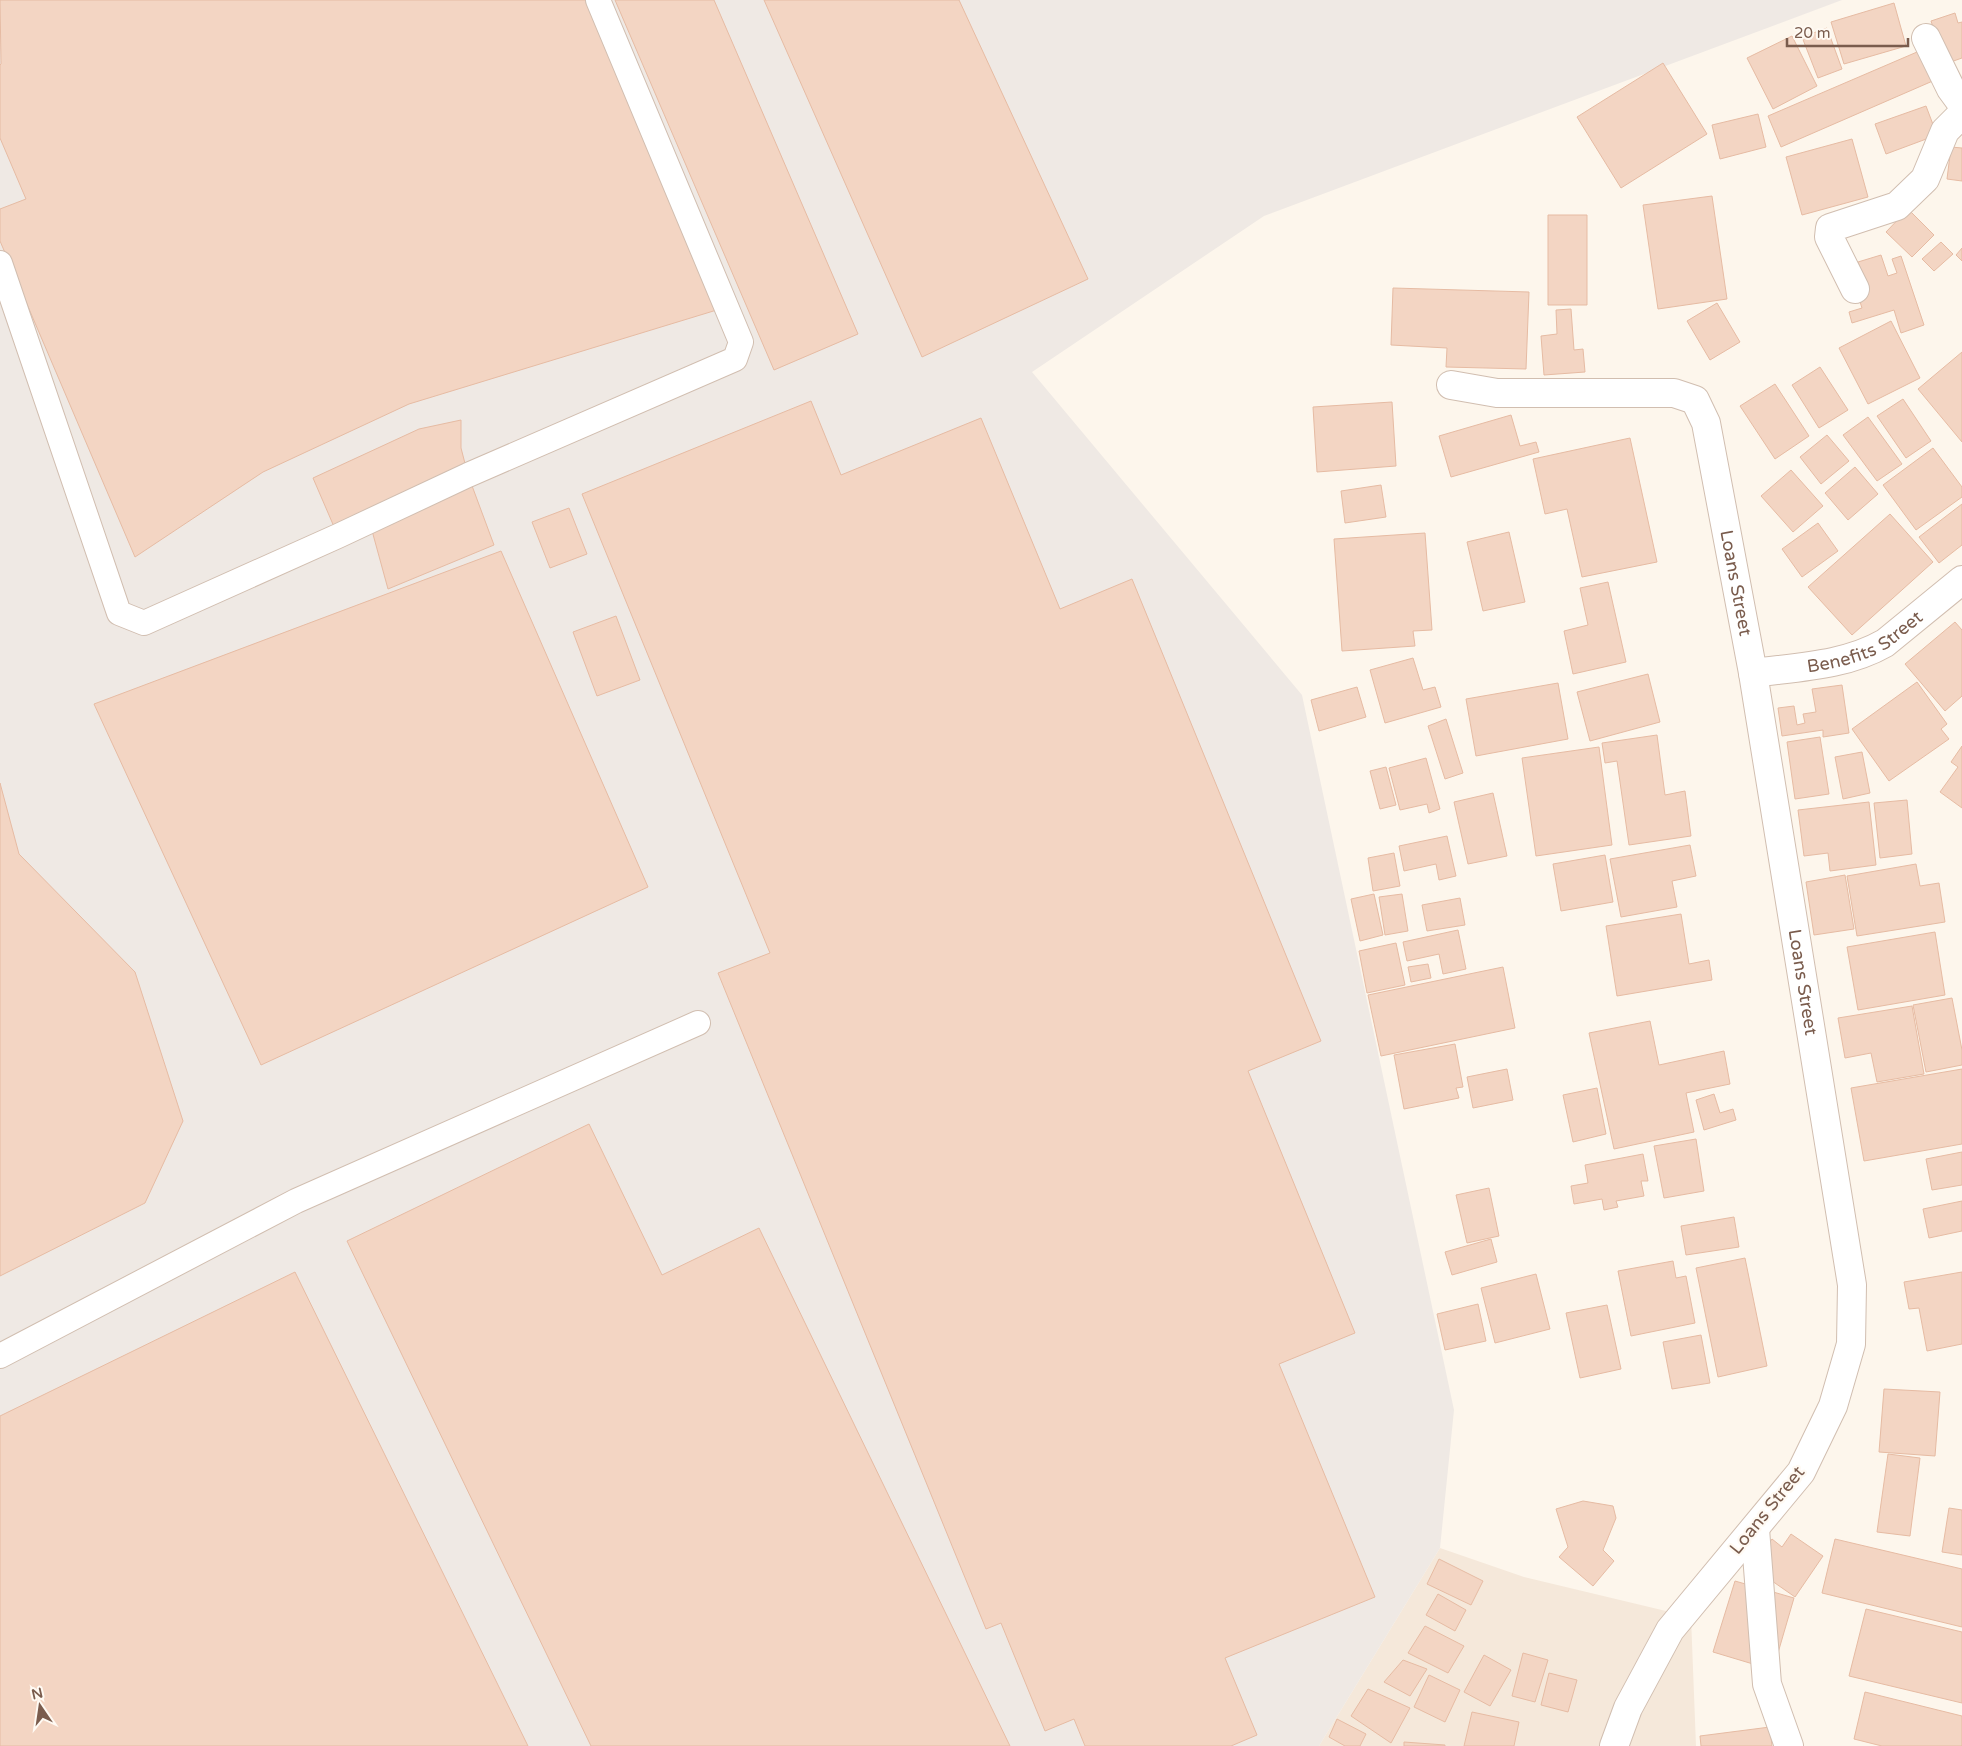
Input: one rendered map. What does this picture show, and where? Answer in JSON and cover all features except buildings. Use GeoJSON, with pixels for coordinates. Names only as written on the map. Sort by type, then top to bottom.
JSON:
{"type":"FeatureCollection","features":[{"type":"Feature","properties":{"kind":"street"},"geometry":{"type":"LineString","coordinates":[[1926,38],[1951,89],[1962,104]]}},
{"type":"Feature","properties":{"kind":"street"},"geometry":{"type":"LineString","coordinates":[[1855,289],[1829,237],[1830,228],[1897,206],[1925,179],[1945,131],[1962,114]]}},
{"type":"Feature","properties":{"kind":"street","name":"Loans Street"},"geometry":{"type":"LineString","coordinates":[[1451,385],[1497,393],[1674,393],[1695,400],[1706,423],[1753,673],[1852,1284],[1852,1344],[1834,1406],[1801,1472],[1670,1630],[1628,1708],[1614,1746]]}},
{"type":"Feature","properties":{"kind":"street","name":"Benefits Street"},"geometry":{"type":"LineString","coordinates":[[1753,673],[1838,661],[1871,651],[1885,643],[1962,580]]}},
{"type":"Feature","properties":{"kind":"street"},"geometry":{"type":"LineString","coordinates":[[1755,1529],[1766,1684],[1789,1746]]}},
{"type":"Feature","properties":{"kind":"lane"},"geometry":{"type":"LineString","coordinates":[[0,263],[119,613],[144,623],[338,536],[468,474],[735,359],[740,342],[598,0]]}},
{"type":"Feature","properties":{"kind":"lane"},"geometry":{"type":"LineString","coordinates":[[0,1356],[296,1201],[698,1023]]}},
{"type":"Feature","properties":{"kind":"shaded area"},"geometry":{"type":"Polygon","coordinates":[[[0,0],[1842,0],[1264,216],[1032,372],[1302,695],[1454,1410],[1440,1548],[1319,1746],[0,1746],[0,0]]]}},
{"type":"Feature","properties":{"kind":"shaded area"},"geometry":{"type":"Polygon","coordinates":[[[1440,1548],[1524,1577],[1691,1617],[1696,1746],[1319,1746],[1440,1548]]]}}]}
